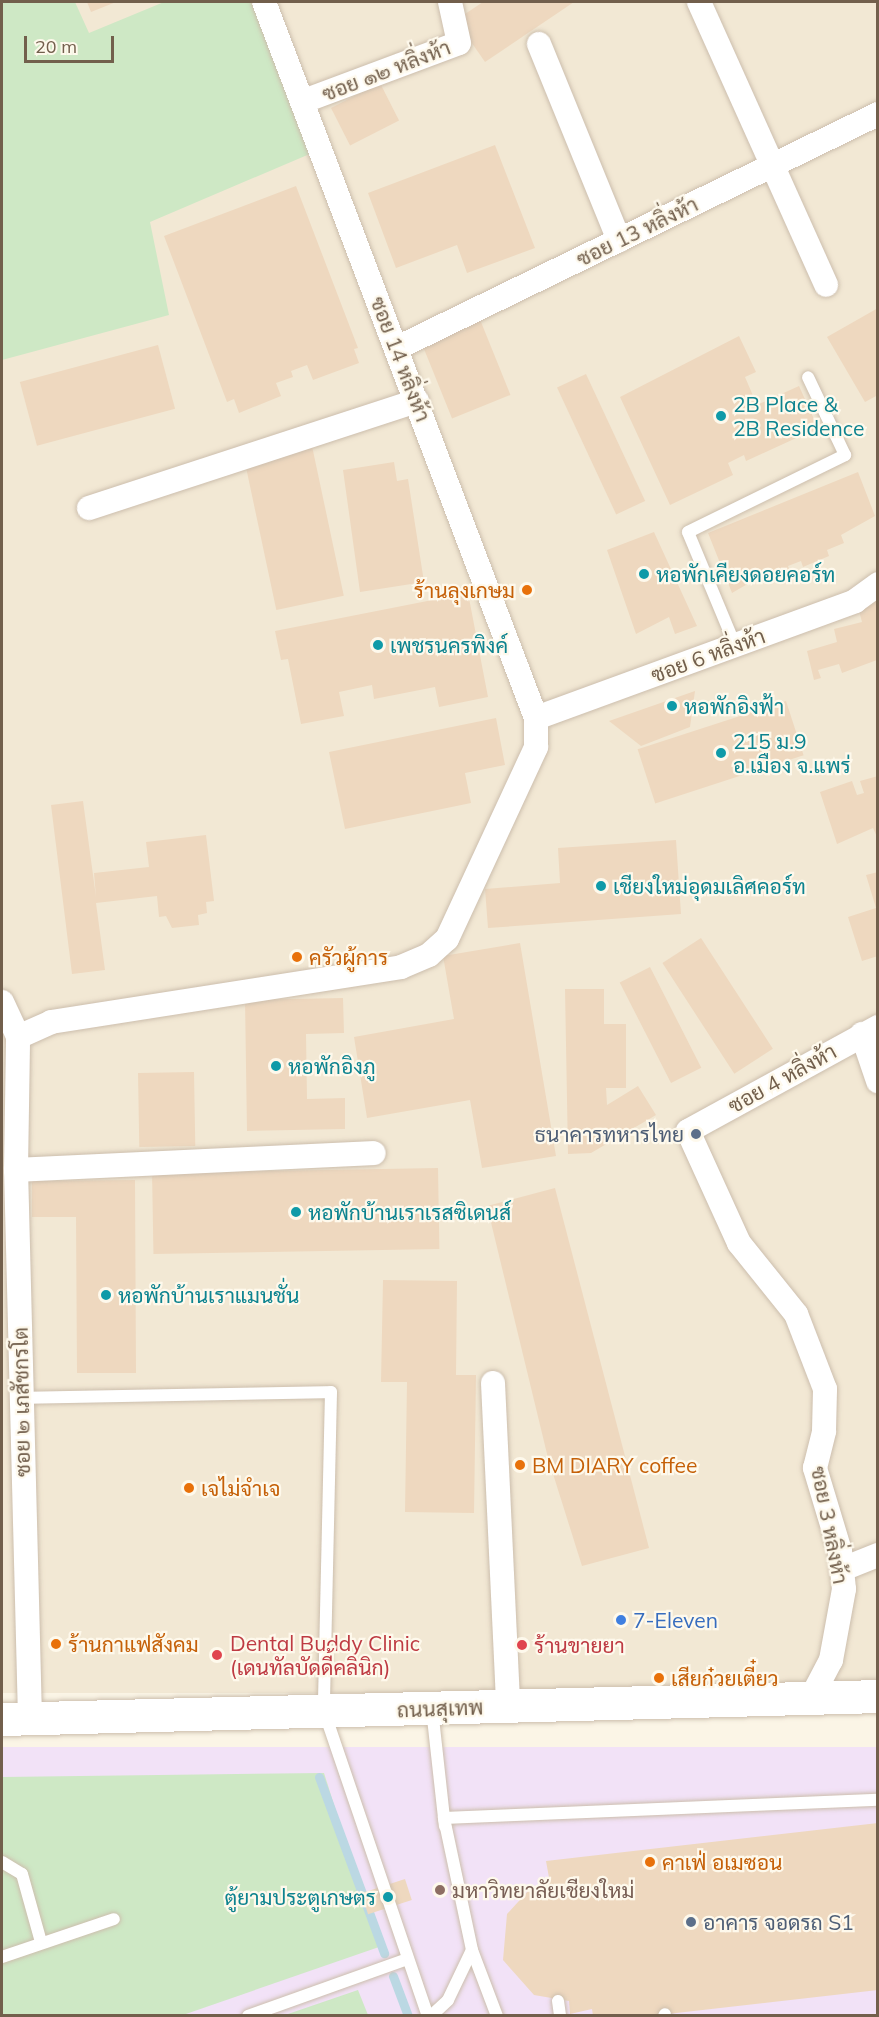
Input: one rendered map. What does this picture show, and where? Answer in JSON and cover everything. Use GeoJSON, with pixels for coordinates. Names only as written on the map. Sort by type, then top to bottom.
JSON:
{"type":"FeatureCollection","features":[{"type":"Feature","properties":{"kind":"main road","name":"ถนนสุเทพ"},"geometry":{"type":"LineString","coordinates":[[16,1719],[878,1696]]}},
{"type":"Feature","properties":{"kind":"street","name":"ซอย 14 หลิ่งห้า"},"geometry":{"type":"LineString","coordinates":[[264,2],[304,101],[536,718]]}},
{"type":"Feature","properties":{"kind":"street","name":"ซอย ๑๒ หลิ่งห้า"},"geometry":{"type":"LineString","coordinates":[[304,101],[459,43],[450,2]]}},
{"type":"Feature","properties":{"kind":"street"},"geometry":{"type":"LineString","coordinates":[[699,2],[826,285]]}},
{"type":"Feature","properties":{"kind":"street"},"geometry":{"type":"LineString","coordinates":[[539,44],[618,240]]}},
{"type":"Feature","properties":{"kind":"street","name":"ซอย 13 หลิ่งห้า"},"geometry":{"type":"LineString","coordinates":[[397,348],[878,114]]}},
{"type":"Feature","properties":{"kind":"street"},"geometry":{"type":"LineString","coordinates":[[88,508],[417,401]]}},
{"type":"Feature","properties":{"kind":"street","name":"ซอย 6 หลิ่งห้า"},"geometry":{"type":"LineString","coordinates":[[536,718],[855,601],[878,584]]}},
{"type":"Feature","properties":{"kind":"street"},"geometry":{"type":"LineString","coordinates":[[2,1002],[17,1043],[51,1022],[401,967],[429,955],[447,939],[536,747],[536,718]]}},
{"type":"Feature","properties":{"kind":"street"},"geometry":{"type":"LineString","coordinates":[[870,1031],[878,1081]]}},
{"type":"Feature","properties":{"kind":"street","name":"ซอย 4 หลิ่งห้า"},"geometry":{"type":"LineString","coordinates":[[688,1131],[870,1031]]}},
{"type":"Feature","properties":{"kind":"street","name":"ซอย ๒ เภสัชกรโต"},"geometry":{"type":"LineString","coordinates":[[16,1719],[14,1393],[17,1043]]}},
{"type":"Feature","properties":{"kind":"street","name":"ซอย 3 หลิ่งห้า"},"geometry":{"type":"LineString","coordinates":[[688,1131],[739,1243],[795,1314],[814,1349],[825,1389],[824,1431],[814,1468],[843,1569],[840,1626],[831,1660],[811,1698]]}},
{"type":"Feature","properties":{"kind":"street"},"geometry":{"type":"LineString","coordinates":[[16,1170],[374,1153]]}},
{"type":"Feature","properties":{"kind":"street"},"geometry":{"type":"LineString","coordinates":[[493,1383],[508,1706]]}},
{"type":"Feature","properties":{"kind":"street"},"geometry":{"type":"LineString","coordinates":[[843,1569],[878,1555]]}},
{"type":"Feature","properties":{"kind":"lane"},"geometry":{"type":"LineString","coordinates":[[735,645],[688,532],[845,455],[808,377]]}},
{"type":"Feature","properties":{"kind":"lane"},"geometry":{"type":"LineString","coordinates":[[14,1393],[331,1392],[324,1711],[407,1959],[430,2016],[448,2000],[472,1950]]}},
{"type":"Feature","properties":{"kind":"lane"},"geometry":{"type":"LineString","coordinates":[[431,1708],[444,1818],[472,1950],[497,2016]]}},
{"type":"Feature","properties":{"kind":"lane"},"geometry":{"type":"LineString","coordinates":[[444,1818],[878,1800]]}},
{"type":"Feature","properties":{"kind":"lane"},"geometry":{"type":"LineString","coordinates":[[2,1862],[22,1874],[41,1942]]}},
{"type":"Feature","properties":{"kind":"lane"},"geometry":{"type":"LineString","coordinates":[[2,1957],[114,1919]]}},
{"type":"Feature","properties":{"kind":"lane"},"geometry":{"type":"LineString","coordinates":[[248,2016],[407,1959]]}},
{"type":"Feature","properties":{"kind":"lane"},"geometry":{"type":"LineString","coordinates":[[558,2001],[560,2016]]}},
{"type":"Feature","properties":{"kind":"shaded area"},"geometry":{"type":"Polygon","coordinates":[[[2,2],[877,2],[877,1693],[2,1693],[2,2]]]}},
{"type":"Feature","properties":{"kind":"shaded area","name":"มหาวิทยาลัยเชียงใหม่"},"geometry":{"type":"Polygon","coordinates":[[[2,1747],[877,1747],[877,2015],[2,2015],[2,1747]]]}},
{"type":"Feature","properties":{"kind":"green space"},"geometry":{"type":"Polygon","coordinates":[[[2,2],[75,2],[89,33],[164,2],[251,2],[312,153],[150,222],[169,315],[2,360],[2,2]]]}},
{"type":"Feature","properties":{"kind":"green space"},"geometry":{"type":"Polygon","coordinates":[[[324,1773],[379,1947],[183,2015],[2,2015],[2,1777],[324,1773]]]}},
{"type":"Feature","properties":{"kind":"green space"},"geometry":{"type":"Polygon","coordinates":[[[358,1990],[368,2015],[285,2015],[358,1990]]]}},
{"type":"Feature","properties":{"kind":"building"},"geometry":{"type":"Polygon","coordinates":[[[87,2],[116,2],[91,12],[87,2]]]}},
{"type":"Feature","properties":{"kind":"building"},"geometry":{"type":"Polygon","coordinates":[[[483,2],[574,2],[485,62],[456,20],[483,2]]]}},
{"type":"Feature","properties":{"kind":"building"},"geometry":{"type":"Polygon","coordinates":[[[380,83],[399,120],[350,145],[331,108],[380,83]]]}},
{"type":"Feature","properties":{"kind":"building"},"geometry":{"type":"Polygon","coordinates":[[[495,145],[535,248],[467,273],[457,245],[396,268],[368,193],[495,145]]]}},
{"type":"Feature","properties":{"kind":"building"},"geometry":{"type":"Polygon","coordinates":[[[296,186],[358,348],[354,349],[359,363],[313,380],[307,365],[291,371],[293,377],[276,383],[281,396],[239,413],[234,399],[227,402],[164,236],[296,186]]]}},
{"type":"Feature","properties":{"kind":"building","name":"2B Place & 2B Residence"},"geometry":{"type":"Polygon","coordinates":[[[878,308],[878,395],[865,402],[827,337],[878,308]]]}},
{"type":"Feature","properties":{"kind":"building"},"geometry":{"type":"Polygon","coordinates":[[[479,317],[510,395],[452,418],[421,341],[479,317]]]}},
{"type":"Feature","properties":{"kind":"building","name":"2B Place & 2B Residence"},"geometry":{"type":"Polygon","coordinates":[[[739,336],[756,372],[745,377],[757,405],[799,386],[818,428],[746,461],[744,455],[728,463],[733,475],[670,505],[620,397],[739,336]]]}},
{"type":"Feature","properties":{"kind":"building"},"geometry":{"type":"Polygon","coordinates":[[[158,345],[175,409],[37,446],[20,382],[158,345]]]}},
{"type":"Feature","properties":{"kind":"building"},"geometry":{"type":"Polygon","coordinates":[[[586,374],[645,501],[616,514],[557,388],[586,374]]]}},
{"type":"Feature","properties":{"kind":"building"},"geometry":{"type":"Polygon","coordinates":[[[312,446],[344,596],[276,610],[245,460],[312,446]]]}},
{"type":"Feature","properties":{"kind":"building"},"geometry":{"type":"Polygon","coordinates":[[[394,462],[397,481],[408,479],[424,582],[360,592],[343,470],[394,462]]]}},
{"type":"Feature","properties":{"kind":"building","name":"2B Place & 2B Residence"},"geometry":{"type":"Polygon","coordinates":[[[858,472],[875,516],[841,535],[844,543],[827,550],[829,556],[803,567],[801,561],[788,566],[790,572],[766,582],[763,575],[732,593],[708,533],[858,472]]]}},
{"type":"Feature","properties":{"kind":"building","name":"หอพักเคียงดอยคอร์ท"},"geometry":{"type":"Polygon","coordinates":[[[654,532],[697,626],[675,634],[669,617],[636,634],[607,550],[654,532]]]}},
{"type":"Feature","properties":{"kind":"building","name":"เพชรนครพิงค์"},"geometry":{"type":"Polygon","coordinates":[[[468,593],[488,697],[439,707],[435,687],[374,699],[372,685],[339,692],[344,716],[301,724],[288,659],[281,660],[275,631],[468,593]]]}},
{"type":"Feature","properties":{"kind":"building"},"geometry":{"type":"Polygon","coordinates":[[[878,597],[877,660],[842,673],[839,664],[818,670],[821,678],[814,680],[807,651],[837,642],[834,629],[862,622],[857,603],[878,597]]]}},
{"type":"Feature","properties":{"kind":"building","name":"หอพักอิงฟ้า"},"geometry":{"type":"Polygon","coordinates":[[[695,691],[690,727],[641,746],[609,721],[695,691]]]}},
{"type":"Feature","properties":{"kind":"building","name":"215 ม.9 อ.เมือง จ.แพร่"},"geometry":{"type":"Polygon","coordinates":[[[786,701],[804,755],[655,803],[638,749],[786,701]]]}},
{"type":"Feature","properties":{"kind":"building"},"geometry":{"type":"Polygon","coordinates":[[[496,718],[505,765],[465,773],[471,803],[345,829],[329,752],[496,718]]]}},
{"type":"Feature","properties":{"kind":"building"},"geometry":{"type":"Polygon","coordinates":[[[878,776],[878,839],[873,828],[837,844],[820,792],[852,781],[857,795],[864,793],[860,781],[878,776]]]}},
{"type":"Feature","properties":{"kind":"building"},"geometry":{"type":"Polygon","coordinates":[[[83,801],[96,897],[94,873],[149,867],[146,842],[206,835],[214,901],[206,902],[207,913],[198,915],[199,925],[172,928],[166,916],[159,917],[157,896],[96,903],[105,970],[72,974],[51,805],[83,801]]]}},
{"type":"Feature","properties":{"kind":"building","name":"เชียงใหม่อุดมเลิศคอร์ท"},"geometry":{"type":"Polygon","coordinates":[[[676,840],[681,914],[488,928],[485,889],[560,883],[558,848],[676,840]]]}},
{"type":"Feature","properties":{"kind":"building"},"geometry":{"type":"Polygon","coordinates":[[[878,872],[878,956],[862,961],[848,917],[876,908],[866,875],[878,872]]]}},
{"type":"Feature","properties":{"kind":"building"},"geometry":{"type":"Polygon","coordinates":[[[701,938],[773,1049],[734,1074],[662,963],[701,938]]]}},
{"type":"Feature","properties":{"kind":"building"},"geometry":{"type":"Polygon","coordinates":[[[520,943],[556,1156],[482,1168],[470,1100],[367,1118],[354,1037],[454,1019],[443,956],[520,943]]]}},
{"type":"Feature","properties":{"kind":"building"},"geometry":{"type":"Polygon","coordinates":[[[650,967],[701,1068],[671,1083],[620,982],[650,967]]]}},
{"type":"Feature","properties":{"kind":"building"},"geometry":{"type":"Polygon","coordinates":[[[565,989],[604,989],[604,1024],[626,1024],[626,1088],[606,1088],[607,1105],[638,1086],[656,1115],[591,1153],[568,1154],[565,989]]]}},
{"type":"Feature","properties":{"kind":"building","name":"หอพักอิงภู"},"geometry":{"type":"Polygon","coordinates":[[[343,998],[344,1033],[306,1034],[307,1099],[345,1098],[345,1129],[247,1131],[245,1000],[343,998]]]}},
{"type":"Feature","properties":{"kind":"building"},"geometry":{"type":"Polygon","coordinates":[[[194,1072],[195,1146],[139,1147],[138,1073],[194,1072]]]}},
{"type":"Feature","properties":{"kind":"building","name":"หอพักบ้านเราเรสซิเดนส์"},"geometry":{"type":"Polygon","coordinates":[[[438,1168],[439,1249],[153,1254],[152,1173],[438,1168]]]}},
{"type":"Feature","properties":{"kind":"building","name":"หอพักบ้านเราแมนชั่น"},"geometry":{"type":"Polygon","coordinates":[[[135,1180],[136,1373],[77,1373],[76,1217],[32,1217],[32,1181],[135,1180]]]}},
{"type":"Feature","properties":{"kind":"building"},"geometry":{"type":"Polygon","coordinates":[[[555,1188],[649,1548],[582,1566],[548,1458],[487,1206],[555,1188]]]}},
{"type":"Feature","properties":{"kind":"building"},"geometry":{"type":"Polygon","coordinates":[[[383,1280],[457,1281],[456,1375],[476,1375],[474,1513],[405,1512],[407,1382],[381,1382],[383,1280]]]}},
{"type":"Feature","properties":{"kind":"building","name":"อาคาร จอดรถ S1"},"geometry":{"type":"Polygon","coordinates":[[[878,1823],[878,1990],[650,2016],[593,2016],[592,2009],[570,2014],[569,2001],[534,1995],[503,1960],[507,1914],[528,1891],[550,1883],[546,1861],[878,1823]]]}},
{"type":"Feature","properties":{"kind":"building","name":"ตู้ยามประตูเกษตร"},"geometry":{"type":"Polygon","coordinates":[[[405,1879],[412,1900],[368,1914],[361,1893],[405,1879]]]}},
{"type":"Feature","properties":{"kind":"waterway"},"geometry":{"type":"LineString","coordinates":[[319,1777],[384,1953]]}},
{"type":"Feature","properties":{"kind":"waterway"},"geometry":{"type":"LineString","coordinates":[[393,1976],[408,2016]]}},
{"type":"Feature","properties":{"kind":"place","name":"2B Place & 2B Residence"},"geometry":{"type":"Point","coordinates":[721,416]}},
{"type":"Feature","properties":{"kind":"place","name":"หอพักเคียงดอยคอร์ท"},"geometry":{"type":"Point","coordinates":[644,574]}},
{"type":"Feature","properties":{"kind":"place","name":"ร้านลุงเกษม"},"geometry":{"type":"Point","coordinates":[527,590]}},
{"type":"Feature","properties":{"kind":"place","name":"เพชรนครพิงค์"},"geometry":{"type":"Point","coordinates":[378,645]}},
{"type":"Feature","properties":{"kind":"place","name":"หอพักอิงฟ้า"},"geometry":{"type":"Point","coordinates":[672,706]}},
{"type":"Feature","properties":{"kind":"place","name":"215 ม.9 อ.เมือง จ.แพร่"},"geometry":{"type":"Point","coordinates":[721,753]}},
{"type":"Feature","properties":{"kind":"place","name":"เชียงใหม่อุดมเลิศคอร์ท"},"geometry":{"type":"Point","coordinates":[601,886]}},
{"type":"Feature","properties":{"kind":"place","name":"ครัวผู้การ"},"geometry":{"type":"Point","coordinates":[297,957]}},
{"type":"Feature","properties":{"kind":"place","name":"หอพักอิงภู"},"geometry":{"type":"Point","coordinates":[276,1066]}},
{"type":"Feature","properties":{"kind":"place","name":"ธนาคารทหารไทย"},"geometry":{"type":"Point","coordinates":[696,1134]}},
{"type":"Feature","properties":{"kind":"place","name":"หอพักบ้านเราเรสซิเดนส์"},"geometry":{"type":"Point","coordinates":[296,1212]}},
{"type":"Feature","properties":{"kind":"place","name":"หอพักบ้านเราแมนชั่น"},"geometry":{"type":"Point","coordinates":[106,1295]}},
{"type":"Feature","properties":{"kind":"place","name":"BM DIARY coffee"},"geometry":{"type":"Point","coordinates":[520,1465]}},
{"type":"Feature","properties":{"kind":"place","name":"เจไม่จำเจ"},"geometry":{"type":"Point","coordinates":[189,1488]}},
{"type":"Feature","properties":{"kind":"place","name":"7-Eleven"},"geometry":{"type":"Point","coordinates":[621,1620]}},
{"type":"Feature","properties":{"kind":"place","name":"ร้านกาแฟสังคม"},"geometry":{"type":"Point","coordinates":[56,1644]}},
{"type":"Feature","properties":{"kind":"place","name":"ร้านขายยา"},"geometry":{"type":"Point","coordinates":[522,1645]}},
{"type":"Feature","properties":{"kind":"place","name":"Dental Buddy Clinic (เดนทัลบัดดี้คลินิก)"},"geometry":{"type":"Point","coordinates":[217,1655]}},
{"type":"Feature","properties":{"kind":"place","name":"เสียก๋วยเตี๋ยว"},"geometry":{"type":"Point","coordinates":[659,1678]}},
{"type":"Feature","properties":{"kind":"place","name":"คาเฟ่ อเมซอน"},"geometry":{"type":"Point","coordinates":[650,1862]}},
{"type":"Feature","properties":{"kind":"place","name":"มหาวิทยาลัยเชียงใหม่"},"geometry":{"type":"Point","coordinates":[440,1890]}},
{"type":"Feature","properties":{"kind":"place","name":"ตู้ยามประตูเกษตร"},"geometry":{"type":"Point","coordinates":[388,1897]}},
{"type":"Feature","properties":{"kind":"place","name":"อาคาร จอดรถ S1"},"geometry":{"type":"Point","coordinates":[691,1922]}}]}
